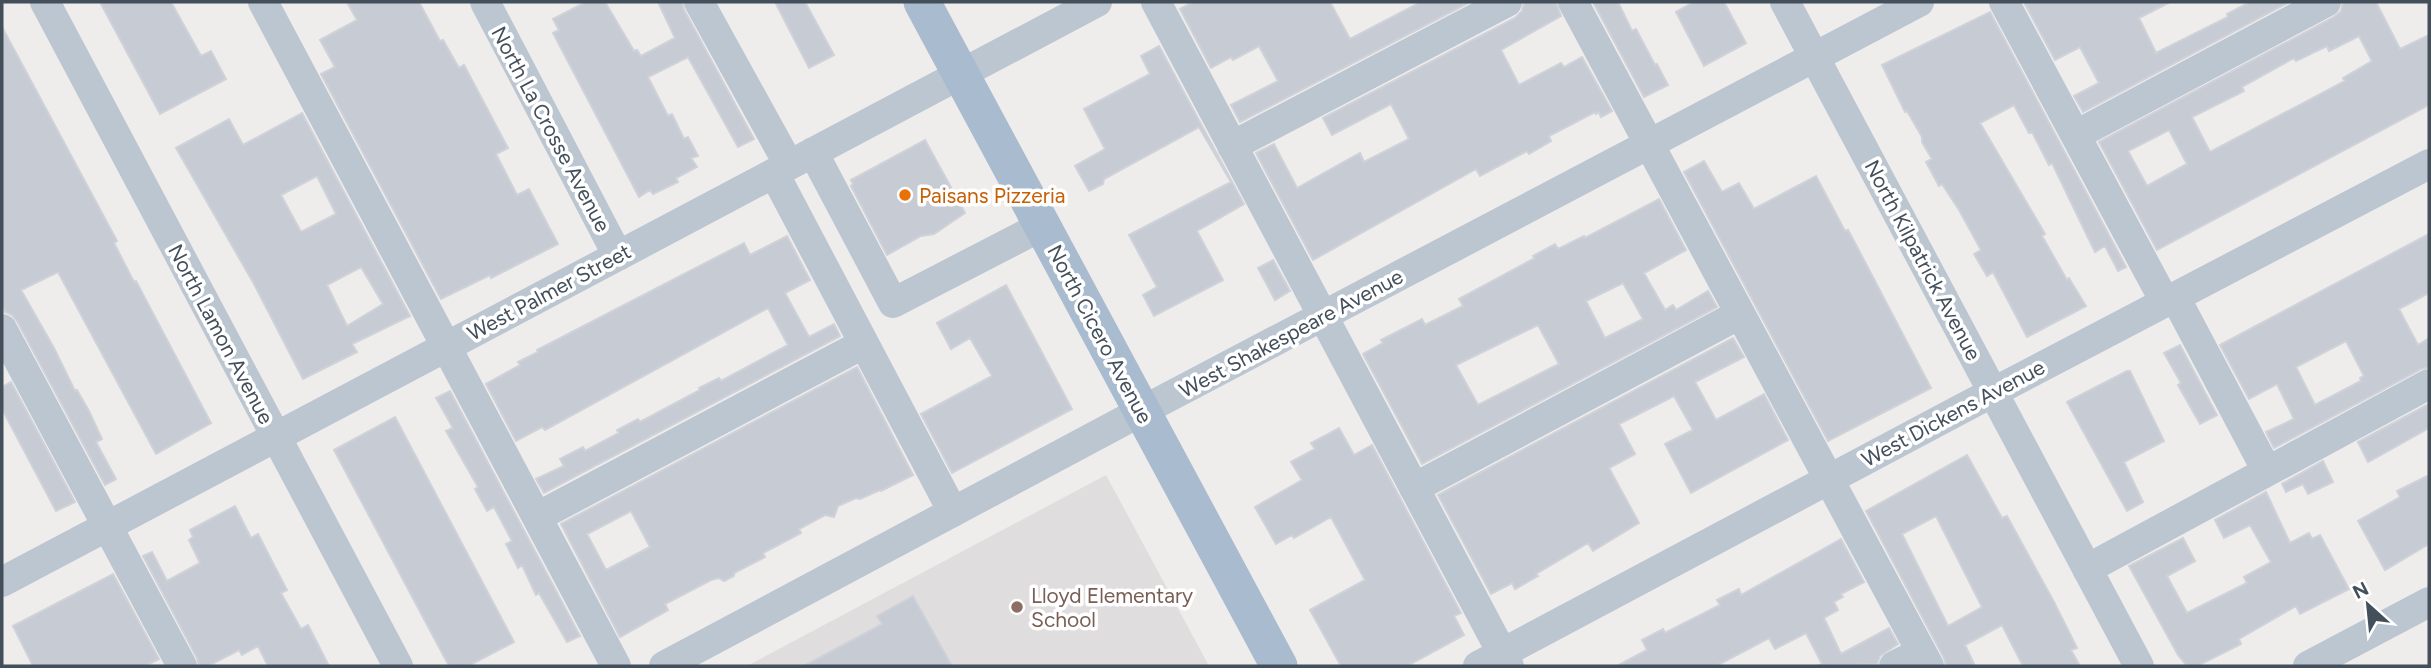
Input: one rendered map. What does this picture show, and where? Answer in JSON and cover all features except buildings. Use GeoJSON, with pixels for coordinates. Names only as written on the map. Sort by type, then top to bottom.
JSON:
{"type":"FeatureCollection","features":[{"type":"Feature","properties":{"kind":"main road","name":"North Cicero Avenue"},"geometry":{"type":"LineString","coordinates":[[922,2],[1279,666]]}},
{"type":"Feature","properties":{"kind":"street","name":"North Lamon Avenue"},"geometry":{"type":"LineString","coordinates":[[45,2],[398,666]]}},
{"type":"Feature","properties":{"kind":"street"},"geometry":{"type":"LineString","coordinates":[[263,2],[616,666]]}},
{"type":"Feature","properties":{"kind":"street","name":"North La Crosse Avenue"},"geometry":{"type":"LineString","coordinates":[[485,2],[618,256]]}},
{"type":"Feature","properties":{"kind":"street"},"geometry":{"type":"LineString","coordinates":[[699,2],[792,163],[893,303],[1042,226]]}},
{"type":"Feature","properties":{"kind":"street","name":"West Palmer Street"},"geometry":{"type":"LineString","coordinates":[[2,582],[1097,2]]}},
{"type":"Feature","properties":{"kind":"street"},"geometry":{"type":"LineString","coordinates":[[1156,2],[1414,488],[1497,662]]}},
{"type":"Feature","properties":{"kind":"street"},"geometry":{"type":"LineString","coordinates":[[1232,146],[1507,2]]}},
{"type":"Feature","properties":{"kind":"street"},"geometry":{"type":"LineString","coordinates":[[1573,2],[1925,659],[1895,666]]}},
{"type":"Feature","properties":{"kind":"street","name":"North Kilpatrick Avenue"},"geometry":{"type":"LineString","coordinates":[[1785,2],[2139,666]]}},
{"type":"Feature","properties":{"kind":"street","name":"West Shakespeare Avenue"},"geometry":{"type":"LineString","coordinates":[[664,666],[1919,2]]}},
{"type":"Feature","properties":{"kind":"street"},"geometry":{"type":"LineString","coordinates":[[2004,2],[2076,135],[2267,471]]}},
{"type":"Feature","properties":{"kind":"street"},"geometry":{"type":"LineString","coordinates":[[2076,135],[2326,2]]}},
{"type":"Feature","properties":{"kind":"street"},"geometry":{"type":"LineString","coordinates":[[792,163],[863,344],[953,512]]}},
{"type":"Feature","properties":{"kind":"street","name":"West Dickens Avenue"},"geometry":{"type":"LineString","coordinates":[[1497,662],[1829,479],[2170,299],[2426,175]]}},
{"type":"Feature","properties":{"kind":"street"},"geometry":{"type":"LineString","coordinates":[[1414,488],[1741,314]]}},
{"type":"Feature","properties":{"kind":"street"},"geometry":{"type":"LineString","coordinates":[[2,330],[182,666]]}},
{"type":"Feature","properties":{"kind":"street"},"geometry":{"type":"LineString","coordinates":[[537,517],[863,344]]}},
{"type":"Feature","properties":{"kind":"street"},"geometry":{"type":"LineString","coordinates":[[2087,569],[2429,384]]}},
{"type":"Feature","properties":{"kind":"street"},"geometry":{"type":"LineString","coordinates":[[2308,666],[2429,602]]}},
{"type":"Feature","properties":{"kind":"shaded area","name":"Lloyd Elementary School"},"geometry":{"type":"Polygon","coordinates":[[[1106,475],[1209,666],[747,666],[1106,475]]]}},
{"type":"Feature","properties":{"kind":"place","name":"Paisans Pizzeria"},"geometry":{"type":"Point","coordinates":[905,195]}},
{"type":"Feature","properties":{"kind":"place","name":"Lloyd Elementary School"},"geometry":{"type":"Point","coordinates":[1017,607]}}]}
